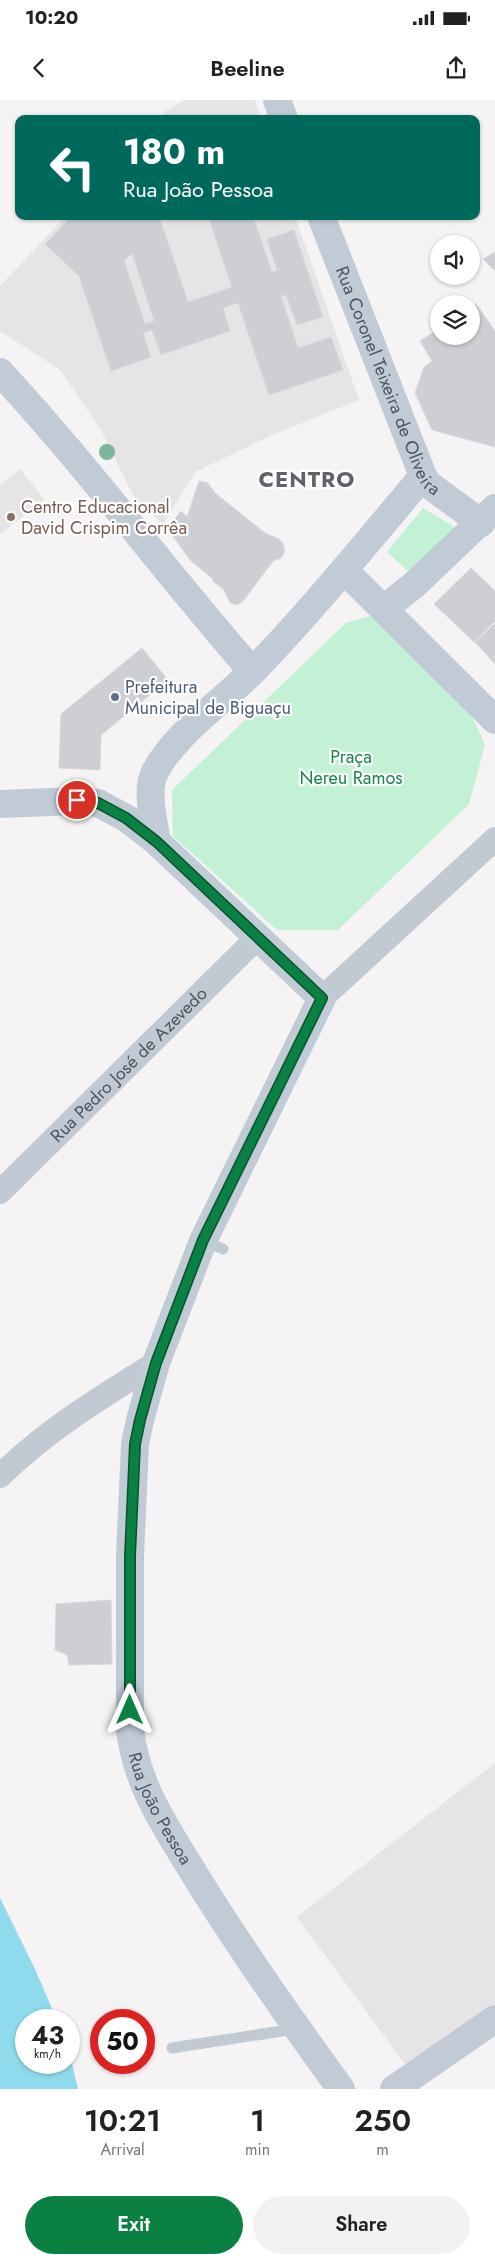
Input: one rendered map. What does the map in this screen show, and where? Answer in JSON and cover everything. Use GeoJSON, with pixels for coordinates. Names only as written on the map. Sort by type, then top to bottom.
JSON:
{"type":"FeatureCollection","features":[{"type":"Feature","properties":{"kind":"main road"},"geometry":{"type":"LineString","coordinates":[[277,100],[283,115]]}},
{"type":"Feature","properties":{"kind":"main road","name":"Rua Coronel Teixeira de Oliveira"},"geometry":{"type":"LineString","coordinates":[[323,220],[423,476],[428,484],[488,515]]}},
{"type":"Feature","properties":{"kind":"main road"},"geometry":{"type":"LineString","coordinates":[[0,372],[52,427],[212,625],[252,671]]}},
{"type":"Feature","properties":{"kind":"main road"},"geometry":{"type":"LineString","coordinates":[[157,842],[151,802],[152,777],[165,754],[252,671],[344,570],[423,476]]}},
{"type":"Feature","properties":{"kind":"main road"},"geometry":{"type":"LineString","coordinates":[[384,609],[415,584],[488,515]]}},
{"type":"Feature","properties":{"kind":"main road"},"geometry":{"type":"LineString","coordinates":[[344,570],[495,720]]}},
{"type":"Feature","properties":{"kind":"main road"},"geometry":{"type":"LineString","coordinates":[[0,804],[77,800],[98,803],[126,818],[157,842],[322,998]]}},
{"type":"Feature","properties":{"kind":"main road","name":"Rua João Pessoa"},"geometry":{"type":"LineString","coordinates":[[322,998],[213,1245],[156,1363],[135,1444],[130,1556],[130,1730],[133,1754],[141,1780],[152,1804],[223,1921],[297,2029],[341,2089]]}},
{"type":"Feature","properties":{"kind":"main road"},"geometry":{"type":"LineString","coordinates":[[394,2089],[495,2019]]}},
{"type":"Feature","properties":{"kind":"street"},"geometry":{"type":"LineString","coordinates":[[322,998],[495,839]]}},
{"type":"Feature","properties":{"kind":"street","name":"Rua Pedro José de Azevedo"},"geometry":{"type":"LineString","coordinates":[[0,1192],[258,937]]}},
{"type":"Feature","properties":{"kind":"street"},"geometry":{"type":"LineString","coordinates":[[0,1476],[17,1459],[72,1416],[156,1363]]}},
{"type":"Feature","properties":{"kind":"lane"},"geometry":{"type":"LineString","coordinates":[[172,2048],[297,2029]]}},
{"type":"Feature","properties":{"kind":"shaded area"},"geometry":{"type":"Polygon","coordinates":[[[185,100],[255,100],[260,115],[162,115],[185,100]]]}},
{"type":"Feature","properties":{"kind":"shaded area"},"geometry":{"type":"Polygon","coordinates":[[[62,220],[296,220],[359,400],[272,435],[195,472],[163,525],[134,497],[101,430],[60,370],[0,331],[0,286],[62,220]]]}},
{"type":"Feature","properties":{"kind":"shaded area","name":"Centro Educacional David Crispim Corrêa"},"geometry":{"type":"Polygon","coordinates":[[[20,469],[45,500],[0,534],[0,485],[20,469]]]}},
{"type":"Feature","properties":{"kind":"shaded area"},"geometry":{"type":"Polygon","coordinates":[[[495,1763],[495,2004],[407,2067],[297,1917],[495,1763]]]}},
{"type":"Feature","properties":{"kind":"green space"},"geometry":{"type":"Polygon","coordinates":[[[423,508],[458,529],[411,574],[387,552],[423,508]]]}},
{"type":"Feature","properties":{"kind":"green space","name":"Praça Nereu Ramos"},"geometry":{"type":"Polygon","coordinates":[[[379,613],[464,698],[485,745],[469,804],[338,930],[277,930],[173,836],[172,790],[346,623],[379,613]]]}},
{"type":"Feature","properties":{"kind":"water"},"geometry":{"type":"Polygon","coordinates":[[[0,1898],[52,2009],[15,2009],[15,2074],[74,2074],[78,2089],[0,2089],[0,1898]]]}},
{"type":"Feature","properties":{"kind":"building"},"geometry":{"type":"Polygon","coordinates":[[[68,220],[160,220],[188,302],[232,287],[209,220],[254,220],[272,272],[277,270],[267,239],[294,230],[323,317],[297,325],[286,295],[281,296],[298,348],[331,337],[343,370],[269,395],[238,303],[223,308],[230,331],[161,355],[152,330],[143,333],[151,357],[111,371],[79,276],[45,244],[68,220]],[[132,253],[124,261],[145,324],[154,321],[132,253]]]}},
{"type":"Feature","properties":{"kind":"building"},"geometry":{"type":"Polygon","coordinates":[[[495,252],[495,271],[483,259],[495,252]]]}},
{"type":"Feature","properties":{"kind":"building"},"geometry":{"type":"Polygon","coordinates":[[[480,310],[495,331],[495,447],[432,430],[415,393],[424,367],[432,361],[420,341],[430,335],[430,345],[480,345],[480,310]]]}},
{"type":"Feature","properties":{"kind":"building"},"geometry":{"type":"Polygon","coordinates":[[[199,481],[208,483],[215,493],[265,533],[279,539],[283,544],[285,551],[281,558],[273,561],[244,600],[238,605],[230,603],[224,590],[190,560],[167,528],[181,511],[187,517],[199,481]]]}},
{"type":"Feature","properties":{"kind":"building"},"geometry":{"type":"Polygon","coordinates":[[[471,568],[495,591],[495,621],[474,642],[434,604],[471,568]]]}},
{"type":"Feature","properties":{"kind":"building"},"geometry":{"type":"Polygon","coordinates":[[[495,623],[495,664],[475,642],[495,623]]]}},
{"type":"Feature","properties":{"kind":"building","name":"Prefeitura Municipal de Biguaçu"},"geometry":{"type":"Polygon","coordinates":[[[142,648],[168,680],[101,735],[100,770],[59,768],[61,714],[142,648]]]}},
{"type":"Feature","properties":{"kind":"building"},"geometry":{"type":"Polygon","coordinates":[[[111,1600],[112,1664],[69,1665],[67,1655],[55,1650],[56,1604],[111,1600]]]}},
{"type":"Feature","properties":{"kind":"place","name":"Centro Educacional David Crispim Corrêa"},"geometry":{"type":"Point","coordinates":[11,517]}},
{"type":"Feature","properties":{"kind":"place","name":"Prefeitura Municipal de Biguaçu"},"geometry":{"type":"Point","coordinates":[115,697]}},
{"type":"Feature","properties":{"kind":"district","name":"CENTRO"},"geometry":{"type":"Point","coordinates":[307,479]}},
{"type":"Feature","properties":{"kind":"route"},"geometry":{"type":"LineString","coordinates":[[77,800],[98,803],[126,818],[157,842],[322,998],[203,1240],[156,1363],[140,1420],[135,1444],[130,1556],[130,1710]]}}]}
